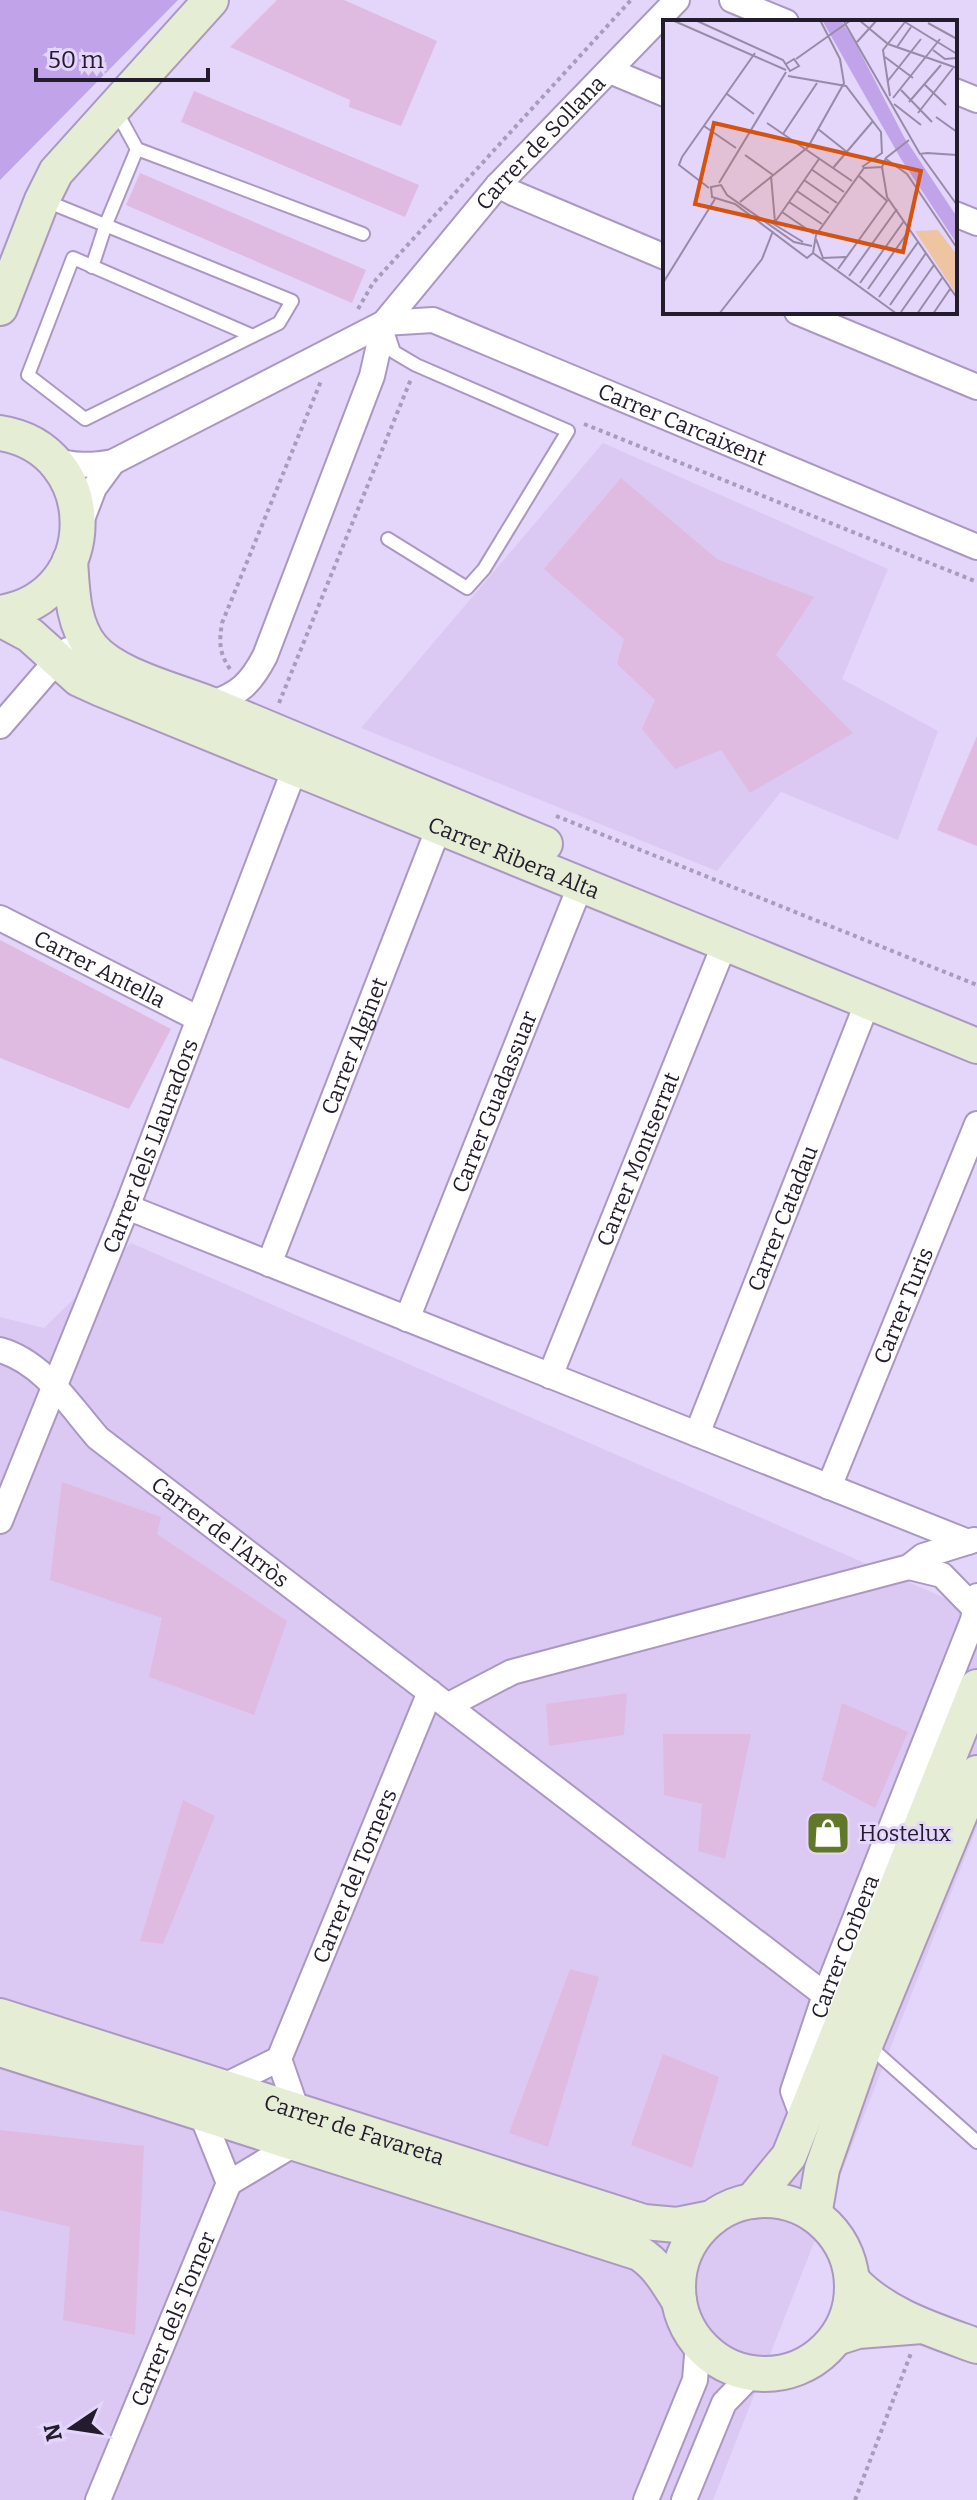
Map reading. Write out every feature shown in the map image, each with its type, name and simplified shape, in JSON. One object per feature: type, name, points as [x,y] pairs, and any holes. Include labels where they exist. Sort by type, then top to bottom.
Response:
[{"type":"street","points":[[0,308],[56,172],[211,0]]},
{"type":"street","name":"Carrer de Sollana","points":[[384,323],[498,185],[677,0]]},
{"type":"street","points":[[732,0],[781,20]]},
{"type":"street","points":[[610,71],[663,93]]},
{"type":"street","points":[[957,92],[977,100]]},
{"type":"street","points":[[498,185],[663,256]]},
{"type":"street","points":[[957,215],[977,223]]},
{"type":"street","points":[[802,314],[977,387]]},
{"type":"street","name":"Carrer Carcaixent","points":[[384,323],[433,320],[977,547]]},
{"type":"street","points":[[53,460],[92,466],[113,462],[384,323]]},
{"type":"street","points":[[209,704],[230,697],[243,687],[256,674],[265,656],[372,376],[384,323]]},
{"type":"street","points":[[4,432],[34,444],[53,460],[67,479],[76,502],[79,527]]},
{"type":"street","points":[[0,613],[29,604],[46,593],[60,578],[70,560],[94,488],[113,462]]},
{"type":"street","points":[[70,560],[72,596],[80,627],[91,648]]},
{"type":"street","name":"Carrer Ribera Alta","points":[[0,619],[30,635],[79,679],[101,689],[977,1046]]},
{"type":"street","points":[[0,726],[57,660],[75,647],[91,648]]},
{"type":"street","name":"Carrer Ribera Alta","points":[[91,648],[117,669],[209,704],[977,1025]]},
{"type":"street","name":"Carrer dels Llauradors","points":[[0,1521],[127,1207],[295,768]]},
{"type":"street","name":"Carrer Alginet","points":[[269,1264],[439,827]]},
{"type":"street","name":"Carrer Guadassuar","points":[[407,1319],[581,884]]},
{"type":"street","name":"Carrer Antella","points":[[0,918],[199,1019]]},
{"type":"street","name":"Carrer Montserrat","points":[[550,1376],[725,943]]},
{"type":"street","name":"Carrer Catadau","points":[[697,1434],[868,1001]]},
{"type":"street","name":"Carrer Turis","points":[[829,1487],[977,1124]]},
{"type":"street","points":[[127,1207],[972,1541]]},
{"type":"street","name":"Carrer de l'Arròs","points":[[0,1350],[25,1360],[39,1370],[98,1438],[825,1995]]},
{"type":"street","points":[[439,1699],[512,1672],[909,1567],[923,1556],[972,1541]]},
{"type":"street","points":[[909,1567],[942,1575],[976,1602]]},
{"type":"street","name":"Carrer Corbera","points":[[803,2118],[793,2091],[825,1995],[973,1620],[976,1602]]},
{"type":"street","points":[[752,2201],[789,2156],[977,1687]]},
{"type":"street","name":"Carrer del Torners","points":[[279,2059],[439,1699]]},
{"type":"street","points":[[814,2215],[822,2169],[866,2043],[977,1773]]},
{"type":"street","name":"Carrer de Favareta","points":[[0,2016],[212,2100],[297,2127],[644,2222],[677,2225],[712,2218]]},
{"type":"street","name":"Carrer de Favareta","points":[[0,2049],[212,2100]]},
{"type":"street","points":[[279,2059],[297,2127],[229,2183],[212,2100],[279,2059]]},
{"type":"street","name":"Carrer de Favareta","points":[[297,2127],[639,2253],[651,2260],[679,2301]]},
{"type":"street","name":"Carrer dels Torner","points":[[98,2500],[229,2183]]},
{"type":"street","points":[[773,2200],[794,2205],[814,2215],[833,2232],[846,2255],[852,2280],[852,2300],[836,2338],[820,2356],[799,2368],[776,2374],[752,2374],[723,2363],[698,2343],[686,2324],[679,2301],[679,2277],[685,2254],[696,2234],[712,2218],[731,2207],[752,2201],[773,2200]]},
{"type":"street","points":[[852,2280],[867,2296],[922,2326],[977,2346]]},
{"type":"street","points":[[836,2338],[858,2331],[922,2326]]},
{"type":"street","points":[[646,2500],[695,2380],[698,2343]]},
{"type":"street","points":[[684,2500],[724,2403],[752,2374]]},
{"type":"lane","points":[[111,109],[120,118],[137,149],[363,234]]},
{"type":"lane","points":[[92,267],[137,149]]},
{"type":"lane","points":[[42,200],[292,301],[279,323],[253,336],[85,419],[28,375],[73,258],[253,336]]},
{"type":"lane","points":[[384,323],[394,352],[416,365],[568,431],[484,569],[467,588],[388,539]]},
{"type":"lane","points":[[866,2043],[977,2142]]},
{"type":"path","points":[[279,703],[416,365]]},
{"type":"path","points":[[581,423],[977,582]]},
{"type":"path","points":[[545,811],[977,985]]},
{"type":"path","points":[[855,2500],[922,2326]]},
{"type":"shaded area","points":[[0,0],[178,0],[0,180]]},
{"type":"shaded area","points":[[603,443],[888,569],[842,679],[938,731],[898,840],[781,792],[717,871],[361,728]]},
{"type":"shaded area","points":[[131,1243],[977,1612],[977,1827],[713,2500],[0,2500],[0,1317],[44,1328]]},
{"type":"building","points":[[277,0],[344,0],[437,41],[401,126],[349,107],[350,100],[230,47]]},
{"type":"building","points":[[194,91],[419,185],[405,217],[181,122]]},
{"type":"building","points":[[140,173],[366,270],[352,303],[126,205]]},
{"type":"building","points":[[621,478],[717,559],[814,597],[776,655],[853,733],[750,793],[721,750],[675,769],[642,729],[655,700],[617,664],[624,639],[544,569]]},
{"type":"building","points":[[977,736],[977,846],[937,830]]},
{"type":"building","points":[[0,940],[171,1029],[129,1109],[0,1058]]},
{"type":"building","points":[[62,1482],[161,1517],[157,1534],[287,1621],[254,1715],[149,1677],[162,1618],[50,1580]]},
{"type":"building","points":[[627,1693],[624,1735],[549,1746],[546,1704]]},
{"type":"building","points":[[842,1703],[908,1732],[875,1808],[822,1780]]},
{"type":"building","points":[[663,1734],[751,1734],[725,1859],[698,1851],[702,1804],[664,1795]]},
{"type":"building","points":[[183,1800],[215,1816],[163,1944],[140,1941]]},
{"type":"building","points":[[570,1969],[599,1977],[548,2147],[509,2133]]},
{"type":"building","points":[[663,2054],[719,2077],[692,2168],[631,2145]]},
{"type":"building","points":[[0,2130],[144,2146],[135,2335],[63,2320],[70,2227],[0,2210]]},
{"type":"place","name":"Hostelux","points":[[828,1833]]}]
